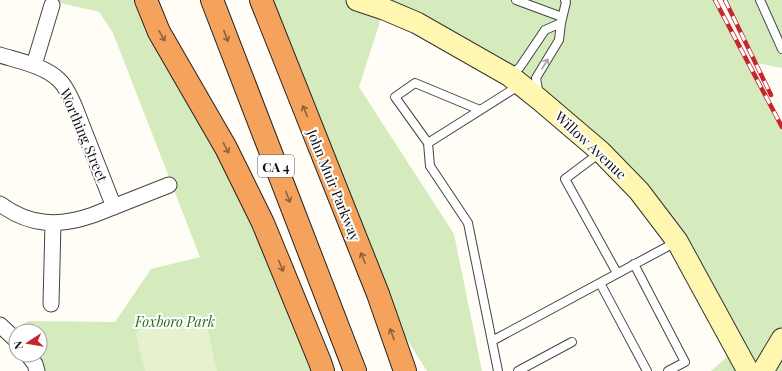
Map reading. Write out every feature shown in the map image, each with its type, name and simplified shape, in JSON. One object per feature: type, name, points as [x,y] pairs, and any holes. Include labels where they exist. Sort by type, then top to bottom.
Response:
[{"type":"highway","points":[[146,0],[159,32],[226,148],[259,216],[323,371]]},
{"type":"highway","name":"CA 4","points":[[212,0],[355,371]]},
{"type":"highway","name":"John Muir Parkway","points":[[261,0],[378,294],[405,371]]},
{"type":"highway","points":[[340,333],[350,371]]},
{"type":"street","name":"Willow Avenue","points":[[358,0],[417,23],[515,80],[601,152],[639,191],[677,241],[748,371]]},
{"type":"street","points":[[34,65],[52,5]]},
{"type":"street","name":"Worthing Street","points":[[0,55],[41,68],[60,81],[68,92],[74,105],[114,207]]},
{"type":"street","points":[[1,205],[8,210],[30,219],[53,223],[64,222],[84,218],[169,185]]},
{"type":"street","points":[[51,304],[53,223]]},
{"type":"street","points":[[0,325],[8,332]]},
{"type":"street","points":[[764,371],[782,339]]},
{"type":"lane","points":[[516,0],[561,20]]},
{"type":"lane","points":[[540,100],[536,78],[559,40],[561,20],[566,0]]},
{"type":"lane","points":[[760,0],[782,49]]},
{"type":"lane","points":[[428,143],[480,110],[515,80],[520,67],[545,30],[561,20]]},
{"type":"lane","points":[[480,110],[415,83],[395,97],[428,143],[430,166],[468,223],[498,371]]},
{"type":"lane","points":[[601,152],[564,179],[617,273]]},
{"type":"lane","points":[[492,341],[677,241]]},
{"type":"lane","points":[[634,264],[685,362],[668,371]]},
{"type":"lane","points":[[600,283],[647,371]]},
{"type":"lane","points":[[518,371],[572,342]]},
{"type":"green space","name":"Foxboro Park","points":[[48,0],[146,0],[323,371],[37,371],[32,363],[48,363],[48,323],[25,323],[28,321],[115,322],[151,269],[200,257],[113,33],[99,12]]},
{"type":"green space","points":[[261,0],[715,0],[782,127],[782,371],[711,371],[736,349],[677,241],[540,100],[384,9],[359,87],[454,234],[482,371],[427,371],[378,294]]},
{"type":"green space","points":[[725,0],[782,0],[782,68],[757,63]]},
{"type":"green space","name":"Foxboro Park","points":[[198,314],[205,319],[217,371],[145,371],[136,334],[141,327]]},
{"type":"railway","points":[[715,0],[782,127]]},
{"type":"railway","points":[[725,0],[771,95]]}]
